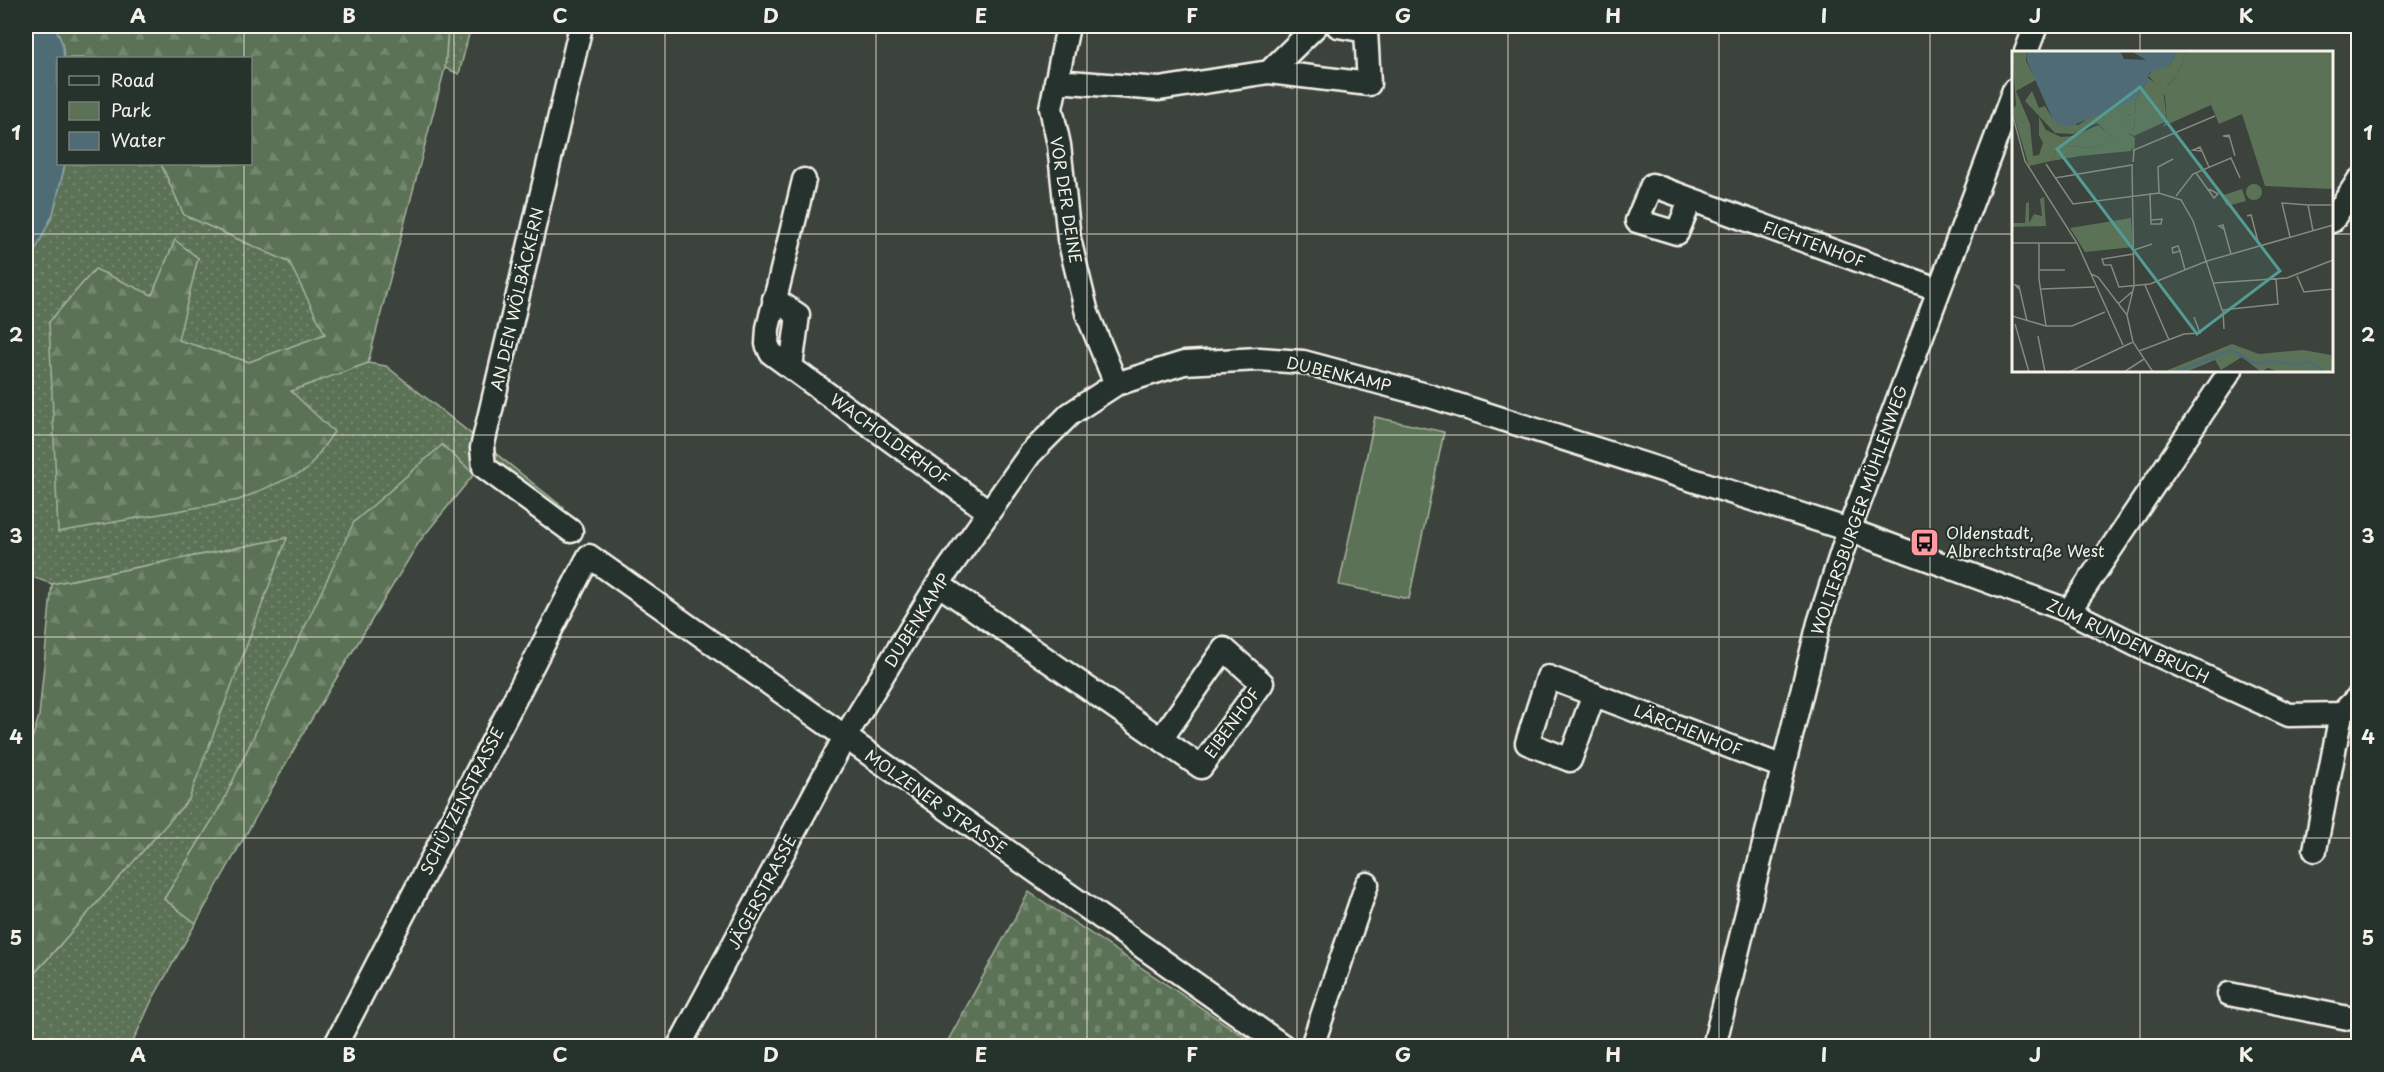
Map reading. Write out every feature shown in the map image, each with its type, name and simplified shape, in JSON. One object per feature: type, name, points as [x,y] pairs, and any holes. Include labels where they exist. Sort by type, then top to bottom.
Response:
[{"type":"street","name":"AN DEN WÖLBÄCKERN","points":[[571,531],[484,467],[482,448],[581,26]]},
{"type":"street","name":"VOR DER DEINE","points":[[1068,26],[1051,108],[1059,145],[1069,239],[1087,313],[1116,384]]},
{"type":"street","points":[[1269,72],[1316,26]]},
{"type":"street","points":[[1056,81],[1159,89],[1269,72],[1369,84],[1366,31],[1338,26]]},
{"type":"street","points":[[2026,51],[2036,26]]},
{"type":"street","name":"WOLTERSBURGER MÜHLENWEG","points":[[1714,1047],[1819,622],[1849,530],[2012,93]]},
{"type":"street","name":"WACHOLDERHOF","points":[[804,180],[774,299],[798,315],[791,367],[988,512]]},
{"type":"street","points":[[2333,218],[2358,180]]},
{"type":"street","name":"FICHTENHOF","points":[[1691,199],[1937,289]]},
{"type":"street","name":"DUBENKAMP","points":[[845,737],[938,584],[1030,454],[1070,414],[1116,384],[1184,363],[1259,359],[1303,362],[1430,396],[1849,530]]},
{"type":"street","points":[[2069,611],[2230,372]]},
{"type":"street","name":"ZUM RUNDEN BRUCH","points":[[1849,530],[2069,611],[2140,647],[2289,715],[2352,707],[2315,850]]},
{"type":"street","name":"MOLZENER STRASSE","points":[[589,555],[1284,1047]]},
{"type":"street","name":"SCHÜTZENSTRASSE","points":[[336,1047],[589,555]]},
{"type":"street","name":"EIBENHOF","points":[[938,584],[1201,767],[1262,683],[1224,649],[1161,739]]},
{"type":"street","name":"LÄRCHENHOF","points":[[1594,694],[1783,767]]},
{"type":"street","name":"JÄGERSTRASSE","points":[[679,1047],[845,737]]},
{"type":"street","points":[[1312,1047],[1367,884]]},
{"type":"street","points":[[2229,994],[2358,1020]]},
{"type":"green space","points":[[55,26],[448,26],[445,68],[368,363],[291,391],[334,432],[307,470],[239,500],[58,532],[49,322],[95,269],[152,295],[175,240],[198,258],[178,340],[249,362],[325,334],[289,262],[184,215],[161,165],[252,165],[252,57],[64,57],[62,43]]},
{"type":"green space","points":[[448,26],[471,26],[459,74],[445,68]]},
{"type":"green space","points":[[65,165],[161,165],[184,215],[289,262],[326,335],[249,362],[177,340],[198,258],[175,241],[152,296],[49,323],[291,390],[368,363],[386,366],[564,508],[557,535],[474,474],[442,445],[164,899],[196,923],[152,1000],[131,1046],[26,1046],[26,983],[61,944],[286,538],[52,584],[30,576],[26,643],[26,278],[32,257],[53,214]]},
{"type":"green space","points":[[1375,417],[1444,432],[1409,599],[1339,585]]},
{"type":"green space","points":[[442,445],[474,474],[419,542],[305,730],[196,923],[164,899],[222,804],[354,522]]},
{"type":"green space","points":[[287,538],[189,799],[26,983],[26,759],[39,716],[52,584]]},
{"type":"green space","points":[[1029,892],[1258,1046],[945,1046]]},
{"type":"water","points":[[26,26],[55,26],[62,43],[64,57],[57,57],[57,165],[65,165],[53,214],[32,257],[26,278]]},
{"type":"place","name":"Oldenstadt, Albrechtstraße West","points":[[1925,542]]}]
